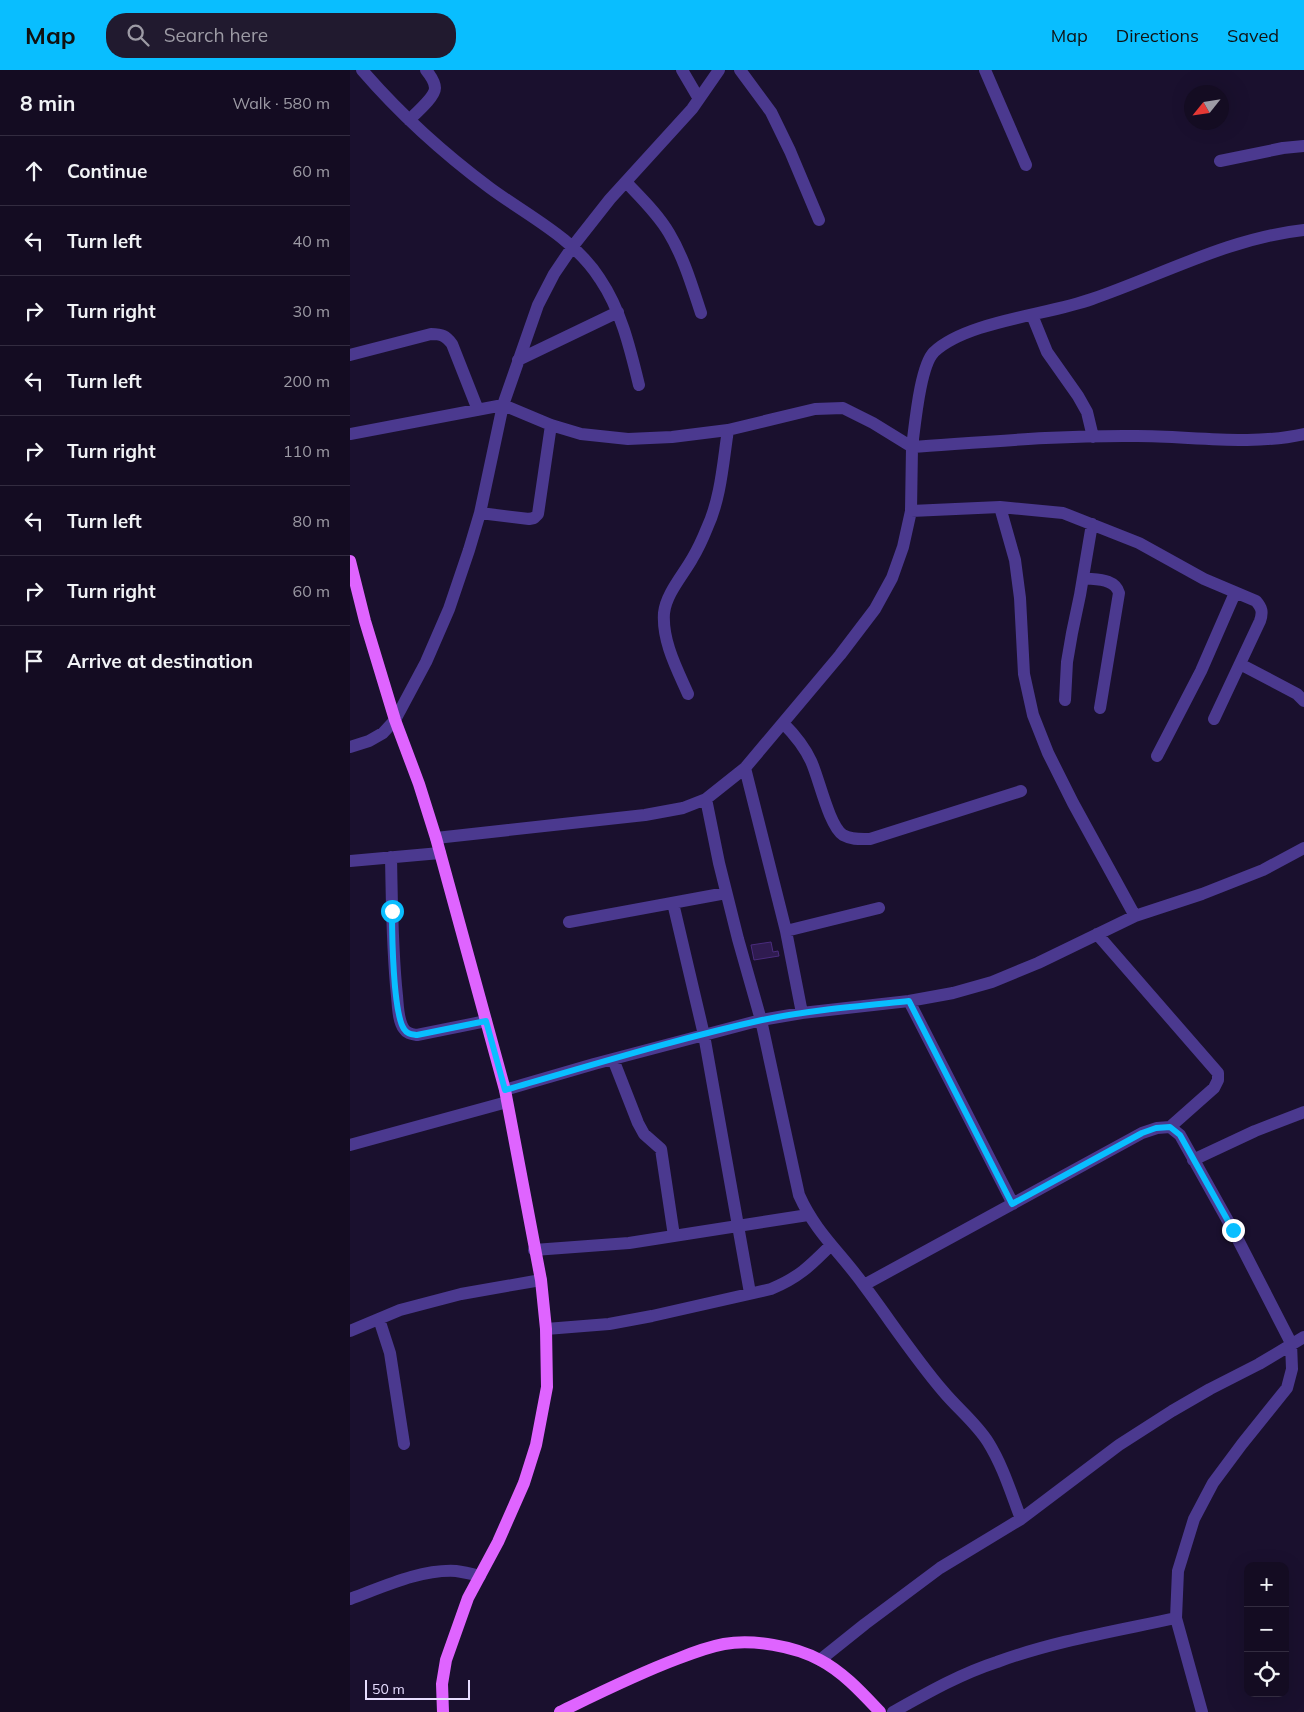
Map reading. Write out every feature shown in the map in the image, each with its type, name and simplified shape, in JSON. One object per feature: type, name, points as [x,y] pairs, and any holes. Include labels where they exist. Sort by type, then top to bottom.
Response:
[{"type":"main road","points":[[350,561],[365,621],[436,838],[506,1096],[540,1280],[546,1329],[547,1388],[536,1445],[524,1483],[498,1542],[468,1598],[446,1660],[442,1684],[443,1712]]},
{"type":"main road","points":[[560,1712],[641,1672],[724,1644],[749,1642],[782,1646],[820,1660],[851,1682],[880,1712]]},
{"type":"street","points":[[362,70],[409,120],[448,156],[572,246],[600,278],[618,312],[631,351],[639,385]]},
{"type":"street","points":[[409,120],[434,95],[436,87],[426,70]]},
{"type":"street","points":[[682,70],[699,99]]},
{"type":"street","points":[[350,747],[369,741],[383,733],[396,720],[426,662],[449,609],[480,513],[502,405],[538,305],[554,274],[572,246],[610,199],[655,151],[699,99],[719,70]]},
{"type":"street","points":[[740,70],[771,112],[790,151],[819,220]]},
{"type":"street","points":[[985,70],[1026,165]]},
{"type":"street","points":[[1220,161],[1283,148],[1304,146]]},
{"type":"street","points":[[626,182],[650,207],[669,232],[682,259],[701,313]]},
{"type":"street","points":[[436,838],[645,815],[683,808],[706,799],[744,768],[783,723],[840,655],[875,609],[892,578],[903,547],[912,511],[912,447],[924,372],[933,353],[956,337],[987,326],[1090,300],[1246,241],[1304,230]]},
{"type":"street","points":[[518,360],[618,312]]},
{"type":"street","points":[[1032,315],[1047,352],[1082,404],[1094,437]]},
{"type":"street","points":[[350,355],[432,334],[440,334],[446,337],[452,344],[478,410]]},
{"type":"street","points":[[350,434],[502,405],[551,425],[581,434],[628,439],[672,438],[728,430],[815,409],[843,408],[873,422],[912,447],[1056,437],[1136,436],[1227,439],[1281,438],[1304,434]]},
{"type":"street","points":[[480,513],[529,520],[538,514],[551,425]]},
{"type":"street","points":[[688,694],[670,651],[664,627],[664,611],[671,594],[693,558],[708,525],[718,495],[728,430]]},
{"type":"street","points":[[912,511],[1000,507],[1063,513],[1139,543],[1204,579],[1256,601],[1263,613],[1214,719]]},
{"type":"street","points":[[1000,507],[1015,560],[1020,598],[1024,674],[1033,715],[1048,753],[1073,803],[1135,916]]},
{"type":"street","points":[[1065,700],[1067,662],[1092,524]]},
{"type":"street","points":[[1083,578],[1114,583],[1119,593],[1100,708]]},
{"type":"street","points":[[1157,756],[1204,664],[1235,593]]},
{"type":"street","points":[[1240,664],[1297,694],[1304,701]]},
{"type":"street","points":[[783,723],[798,739],[811,760],[831,819],[842,835],[854,840],[870,839],[1021,791]]},
{"type":"street","points":[[744,768],[786,931],[802,1013]]},
{"type":"street","points":[[706,799],[726,893],[761,1020],[799,1195],[808,1215],[830,1246],[864,1285],[912,1354],[987,1441],[1000,1464],[1021,1519]]},
{"type":"street","points":[[350,1145],[506,1096],[613,1059],[761,1020],[802,1013],[909,1001],[953,993],[992,982],[1038,963],[1135,916],[1202,894],[1262,870],[1304,848]]},
{"type":"street","points":[[350,861],[440,853]]},
{"type":"street","points":[[391,857],[393,955],[398,1009],[404,1031],[417,1035],[486,1021]]},
{"type":"street","points":[[569,922],[726,893]]},
{"type":"street","points":[[673,903],[704,1035],[740,1226],[750,1293]]},
{"type":"street","points":[[786,931],[879,908]]},
{"type":"street","points":[[864,1285],[1142,1133],[1156,1128],[1170,1127],[1214,1088],[1218,1080],[1218,1073],[1096,934]]},
{"type":"street","points":[[909,1001],[1012,1204]]},
{"type":"street","points":[[613,1059],[638,1123],[644,1134],[661,1149],[674,1236]]},
{"type":"street","points":[[1194,1160],[1255,1131],[1304,1112]]},
{"type":"street","points":[[1170,1127],[1180,1135],[1194,1160],[1233,1230],[1291,1344],[1292,1368],[1287,1388],[1213,1483],[1194,1519],[1178,1571],[1176,1618],[1202,1712]]},
{"type":"street","points":[[534,1250],[619,1244],[808,1215]]},
{"type":"street","points":[[546,1329],[609,1324],[770,1289],[788,1282],[802,1273],[830,1246]]},
{"type":"street","points":[[350,1331],[400,1310],[461,1294],[540,1280]]},
{"type":"street","points":[[379,1319],[391,1362],[404,1444]]},
{"type":"street","points":[[820,1660],[864,1624],[940,1568],[1021,1519],[1119,1445],[1210,1389],[1304,1338]]},
{"type":"street","points":[[350,1599],[398,1581],[430,1573],[457,1571],[480,1576]]},
{"type":"street","points":[[893,1712],[945,1682],[997,1662],[1049,1646],[1176,1618]]},
{"type":"building","points":[[771,942],[773,952],[778,951],[779,956],[754,960],[751,945]]},
{"type":"route","points":[[392,911],[393,955],[398,1009],[404,1031],[417,1035],[486,1021],[505,1090],[594,1064],[761,1020],[845,1007],[909,1001],[1012,1204],[1142,1133],[1156,1128],[1170,1127],[1180,1135],[1233,1230]]}]
